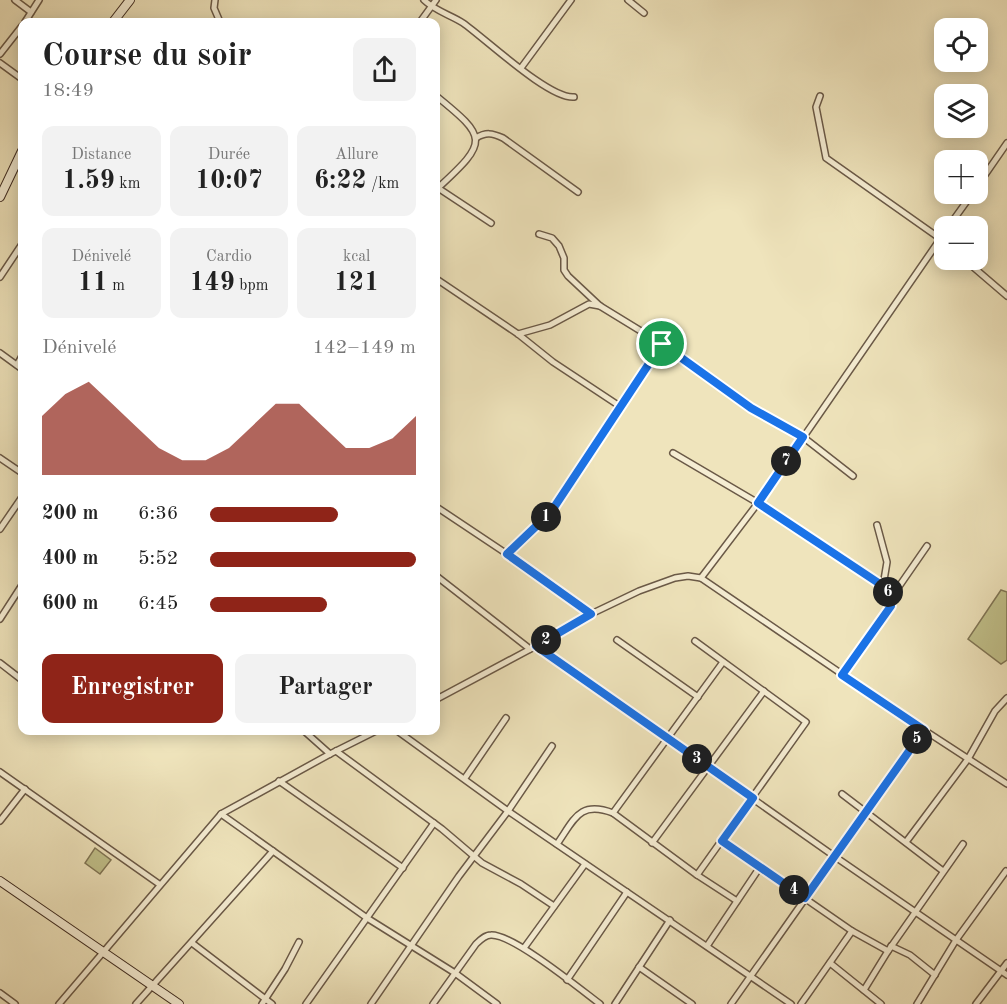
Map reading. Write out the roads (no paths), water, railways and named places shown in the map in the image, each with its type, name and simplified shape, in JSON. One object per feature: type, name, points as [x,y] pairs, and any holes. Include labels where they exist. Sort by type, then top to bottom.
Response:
[{"type":"street","points":[[15,0],[31,12]]},
{"type":"street","points":[[28,18],[39,0]]},
{"type":"street","points":[[116,18],[129,0]]},
{"type":"street","points":[[215,0],[214,8],[218,18]]},
{"type":"street","points":[[424,0],[466,25],[549,88],[567,97],[574,97]]},
{"type":"street","points":[[423,18],[436,0]]},
{"type":"street","points":[[521,68],[571,0]]},
{"type":"street","points":[[628,0],[644,13]]},
{"type":"street","points":[[0,54],[18,32]]},
{"type":"street","points":[[0,63],[18,76]]},
{"type":"street","points":[[820,96],[816,107],[826,158],[934,234]]},
{"type":"street","points":[[440,99],[472,127],[476,138],[474,152],[440,183]]},
{"type":"street","points":[[476,138],[485,133],[503,138],[578,192]]},
{"type":"street","points":[[988,171],[1007,143]]},
{"type":"street","points":[[0,197],[18,159]]},
{"type":"street","points":[[440,190],[491,224]]},
{"type":"street","points":[[539,234],[552,238],[560,246],[564,258],[564,270],[600,306],[662,344],[751,408],[803,437],[853,476]]},
{"type":"street","points":[[0,277],[18,250]]},
{"type":"street","points":[[701,578],[758,503],[934,253]]},
{"type":"street","points":[[977,270],[1007,296]]},
{"type":"street","points":[[440,281],[518,334],[553,362],[621,407]]},
{"type":"street","points":[[518,334],[550,325],[589,304],[600,306]]},
{"type":"street","points":[[507,554],[551,512],[662,344]]},
{"type":"street","points":[[0,353],[17,365]]},
{"type":"street","points":[[673,453],[758,503],[883,586],[891,598],[891,606],[842,675]]},
{"type":"street","points":[[0,458],[18,470]]},
{"type":"street","points":[[0,528],[18,503]]},
{"type":"street","points":[[440,509],[591,614]]},
{"type":"street","points":[[877,525],[886,562],[883,586]]},
{"type":"street","points":[[891,598],[927,546]]},
{"type":"street","points":[[440,697],[591,614],[639,591],[675,578],[688,576],[701,578],[1007,784]]},
{"type":"street","points":[[440,579],[533,648],[667,738],[1004,973]]},
{"type":"street","points":[[0,619],[18,591]]},
{"type":"street","points":[[617,640],[698,697]]},
{"type":"street","points":[[694,641],[806,722],[697,875]]},
{"type":"street","points":[[613,813],[723,662]]},
{"type":"street","points":[[0,663],[18,677]]},
{"type":"street","points":[[652,843],[764,691]]},
{"type":"street","points":[[906,842],[968,759],[995,711],[1007,698]]},
{"type":"street","points":[[465,778],[506,718]]},
{"type":"street","points":[[731,1004],[924,730]]},
{"type":"street","points":[[310,735],[434,823],[493,870],[521,884],[554,906]]},
{"type":"street","points":[[59,1004],[221,814],[368,735]]},
{"type":"street","points":[[403,735],[508,811],[791,1004]]},
{"type":"street","points":[[370,1004],[552,746]]},
{"type":"street","points":[[0,772],[159,884]]},
{"type":"street","points":[[279,781],[403,868]]},
{"type":"street","points":[[0,821],[25,789]]},
{"type":"street","points":[[842,794],[943,871]]},
{"type":"street","points":[[557,844],[576,817],[584,810],[592,807],[613,813],[697,875],[737,901]]},
{"type":"street","points":[[221,814],[367,918],[455,973],[497,1004]]},
{"type":"street","points":[[306,1004],[434,823]]},
{"type":"street","points":[[722,841],[852,931],[910,955],[935,975]]},
{"type":"street","points":[[864,990],[890,948],[963,844]]},
{"type":"street","points":[[136,1004],[273,850]]},
{"type":"street","points":[[524,948],[585,864]]},
{"type":"street","points":[[707,946],[760,867]]},
{"type":"street","points":[[917,1004],[956,940],[1006,871]]},
{"type":"street","points":[[0,881],[179,1004]]},
{"type":"street","points":[[567,980],[627,892]]},
{"type":"street","points":[[615,1004],[670,920]]},
{"type":"street","points":[[801,1004],[852,931]]},
{"type":"street","points":[[433,1004],[476,944],[483,937],[492,934],[524,948],[600,1004]]},
{"type":"street","points":[[263,1002],[299,942]]},
{"type":"street","points":[[192,943],[263,1002],[272,1004]]},
{"type":"street","points":[[830,963],[881,1004]]},
{"type":"street","points":[[976,1004],[1004,973],[1007,963]]},
{"type":"street","points":[[639,967],[692,1004]]},
{"type":"street","points":[[0,993],[15,1004]]}]
